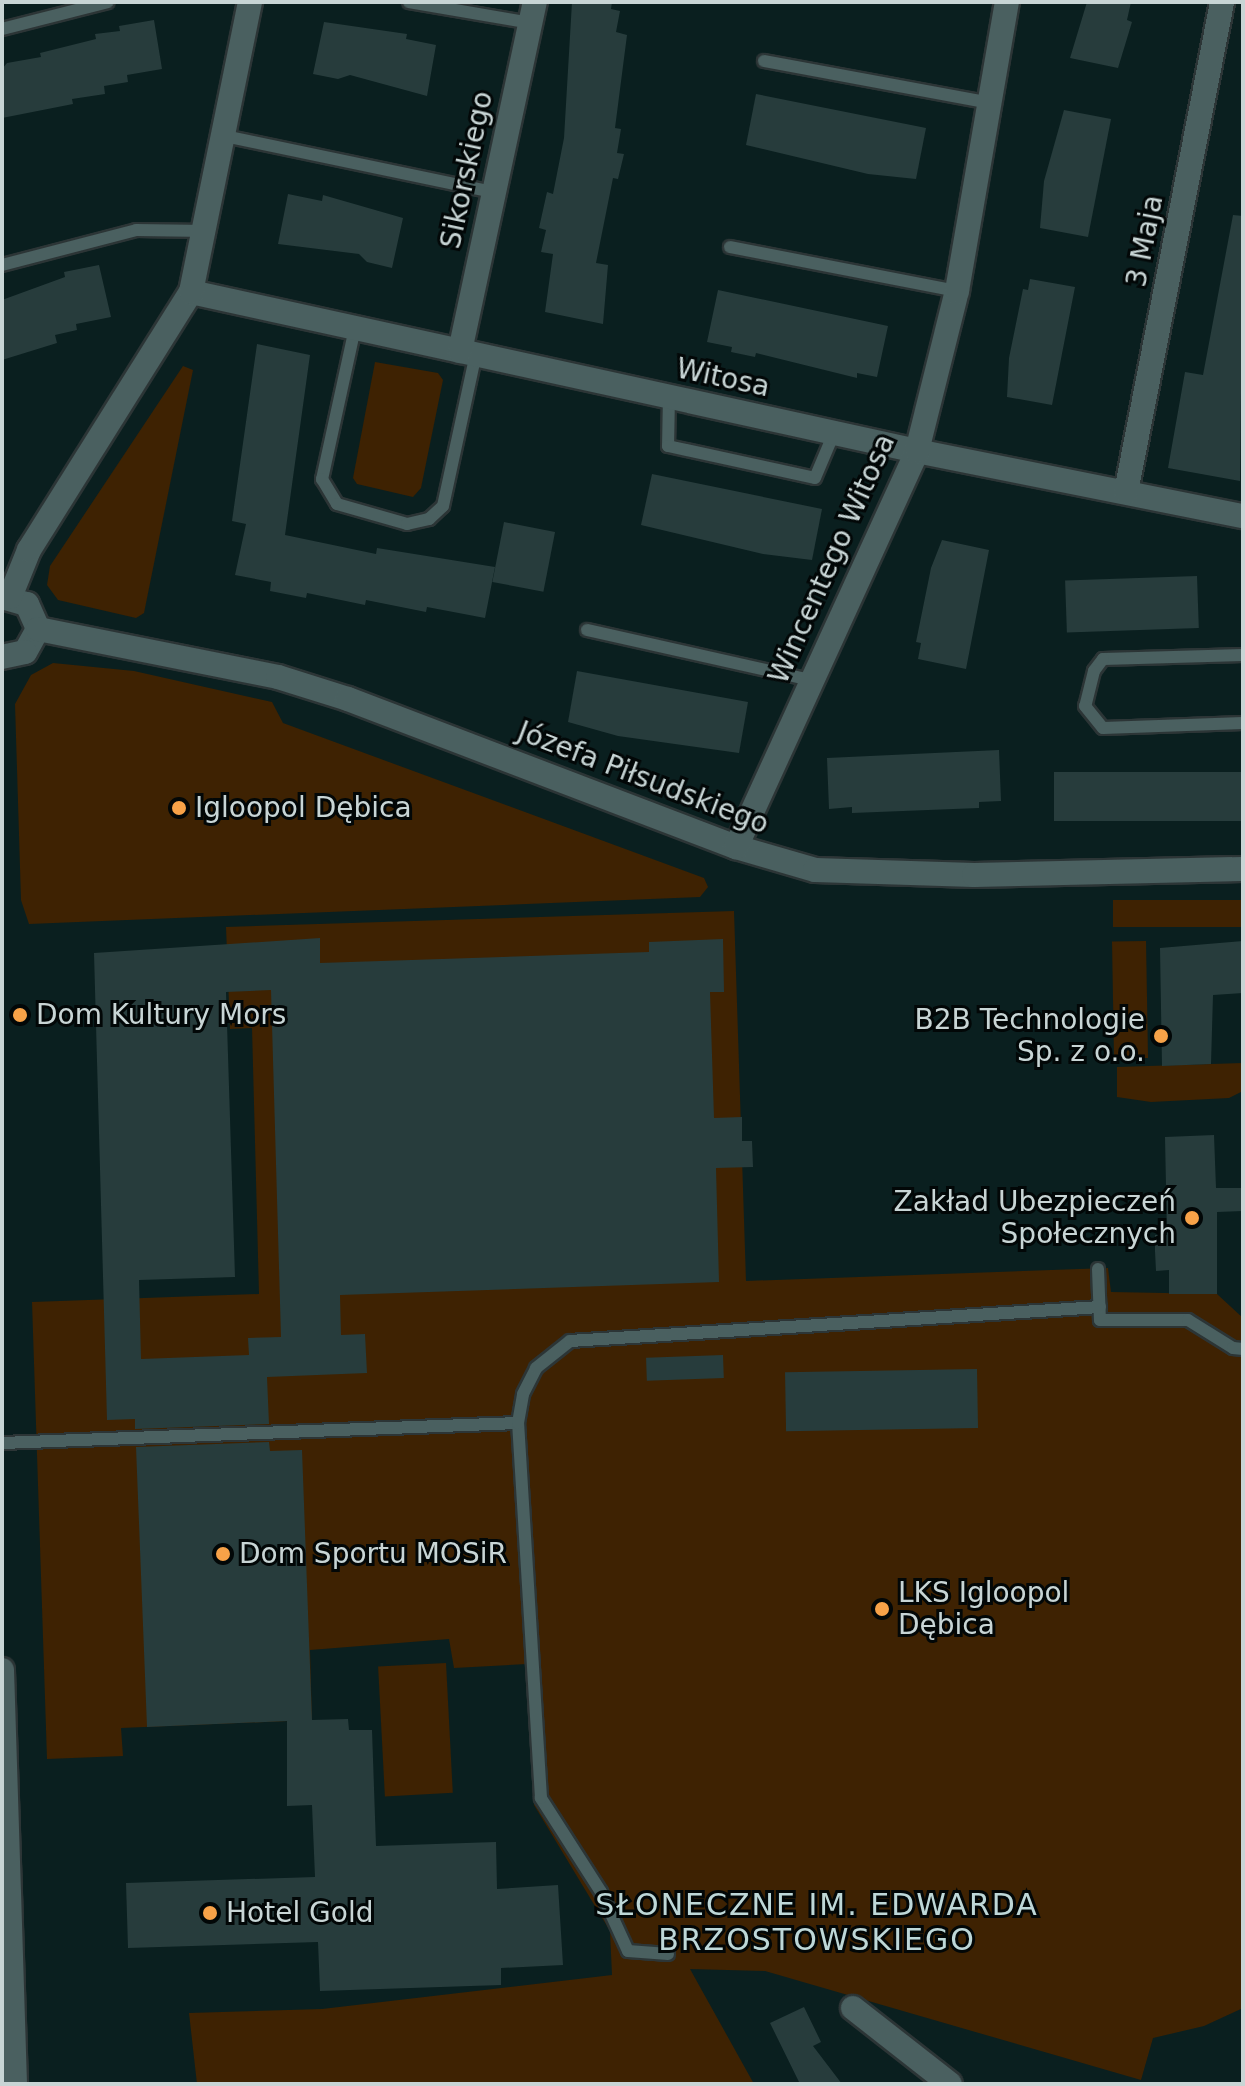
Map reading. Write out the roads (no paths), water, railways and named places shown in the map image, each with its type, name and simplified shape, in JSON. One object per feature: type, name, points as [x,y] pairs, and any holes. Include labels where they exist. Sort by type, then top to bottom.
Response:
[{"type":"street","points":[[2,657],[25,652],[38,629],[33,611],[6,597],[29,550],[191,292],[207,231],[250,2]]},
{"type":"street","name":"Wincentego Witosa","points":[[736,847],[917,451],[957,291],[1007,2]]},
{"type":"street","name":"3 Maja","points":[[1126,492],[1222,2]]},
{"type":"street","name":"Sikorskiego","points":[[468,352],[492,192],[532,12]]},
{"type":"street","name":"Witosa","points":[[191,292],[917,451],[1243,516]]},
{"type":"street","name":"Józefa Piłsudskiego","points":[[38,629],[278,677],[348,699],[736,847],[815,870],[974,875],[1243,869]]},
{"type":"street","points":[[2,1670],[6,1886],[15,2084]]},
{"type":"street","points":[[853,2008],[950,2084]]},
{"type":"lane","points":[[2,29],[108,2]]},
{"type":"lane","points":[[409,2],[532,12]]},
{"type":"lane","points":[[764,61],[990,103]]},
{"type":"lane","points":[[225,136],[492,192]]},
{"type":"lane","points":[[2,265],[136,230],[207,231]]},
{"type":"lane","points":[[730,247],[957,291]]},
{"type":"lane","points":[[355,328],[322,479],[337,504],[407,524],[429,519],[443,506],[468,352]]},
{"type":"lane","points":[[669,396],[668,446],[815,478],[834,433]]},
{"type":"lane","points":[[587,630],[811,680]]},
{"type":"lane","points":[[1243,655],[1103,659],[1094,671],[1085,706],[1103,728],[1243,723]]},
{"type":"lane","points":[[1098,1269],[1100,1320],[1188,1320],[1233,1348],[1243,1349]]},
{"type":"lane","points":[[668,1954],[628,1951],[601,1892],[541,1798],[518,1423],[528,1380],[547,1356],[570,1341],[1100,1307]]},
{"type":"lane","points":[[2,1443],[518,1423]]},
{"type":"place","name":"Igloopol Dębica","points":[[179,808]]},
{"type":"place","name":"Dom Kultury Mors","points":[[20,1015]]},
{"type":"place","name":"B2B Technologie Sp. z o.o.","points":[[1161,1036]]},
{"type":"place","name":"Zakład Ubezpieczeń Społecznych","points":[[1192,1218]]},
{"type":"place","name":"Dom Sportu MOSiR","points":[[223,1554]]},
{"type":"place","name":"LKS Igloopol Dębica","points":[[882,1609]]},
{"type":"place","name":"Hotel Gold","points":[[210,1913]]},
{"type":"district","name":"SŁONECZNE IM. EDWARDA BRZOSTOWSKIEGO","points":[[817,1922]]}]
